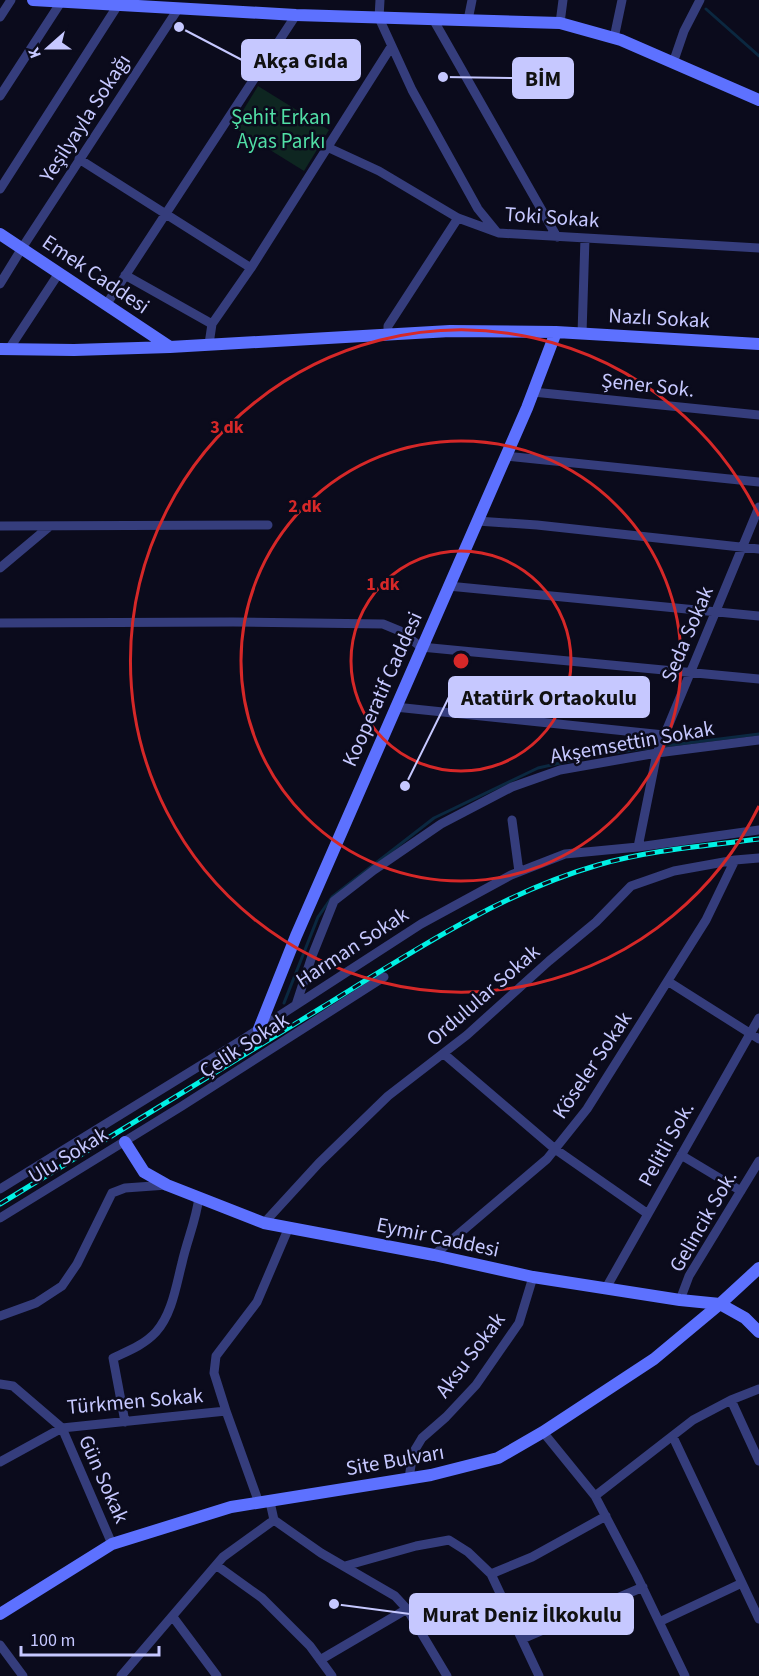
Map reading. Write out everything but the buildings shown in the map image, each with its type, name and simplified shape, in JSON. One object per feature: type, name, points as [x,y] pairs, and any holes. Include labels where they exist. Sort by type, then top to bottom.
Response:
[{"type":"street","points":[[0,17],[11,0]]},
{"type":"street","points":[[33,0],[296,15],[560,23],[614,38],[759,100]]},
{"type":"street","points":[[380,0],[379,18],[417,100],[478,209],[499,233]]},
{"type":"street","points":[[468,20],[472,0]]},
{"type":"street","points":[[560,23],[563,0]]},
{"type":"street","points":[[614,38],[622,0]]},
{"type":"street","points":[[673,63],[684,31],[700,0]]},
{"type":"street","points":[[0,96],[53,1]]},
{"type":"street","points":[[0,189],[127,4]]},
{"type":"street","name":"Yeşilyayla Sokağı","points":[[0,284],[178,9]]},
{"type":"street","points":[[106,305],[296,15]]},
{"type":"street","points":[[433,19],[557,237]]},
{"type":"street","points":[[209,344],[212,324],[251,268],[391,46]]},
{"type":"street","name":"Toki Sokak","points":[[327,147],[379,171],[458,218],[499,233],[759,248]]},
{"type":"street","points":[[79,159],[251,268]]},
{"type":"street","points":[[388,335],[387,326],[458,218]]},
{"type":"street","name":"Emek Caddesi","points":[[0,234],[170,347]]},
{"type":"street","points":[[582,333],[585,238]]},
{"type":"street","points":[[4,349],[59,273]]},
{"type":"street","points":[[125,275],[212,324]]},
{"type":"street","name":"Nazlı Sokak","points":[[4,349],[74,350],[170,347],[450,331],[582,333],[759,344]]},
{"type":"street","name":"Kooperatif Caddesi","points":[[259,1029],[296,936],[533,392],[556,332]]},
{"type":"street","name":"Şener Sok.","points":[[533,392],[759,415]]},
{"type":"street","points":[[505,456],[759,482]]},
{"type":"street","name":"Seda Sokak","points":[[638,847],[657,753],[759,507]]},
{"type":"street","points":[[477,521],[537,525],[759,549]]},
{"type":"street","points":[[0,526],[268,525]]},
{"type":"street","points":[[0,568],[50,526]]},
{"type":"street","points":[[448,586],[759,616]]},
{"type":"street","points":[[0,623],[383,624],[400,631],[421,647],[759,679]]},
{"type":"street","points":[[395,707],[664,735]]},
{"type":"street","name":"Akşemsettin Sokak","points":[[296,1005],[334,901],[441,824],[512,787],[560,770],[657,753],[759,740]]},
{"type":"street","points":[[512,820],[519,872]]},
{"type":"street","name":"Harman Sokak","points":[[0,1189],[259,1029],[421,924],[519,872],[565,854],[638,847],[759,830]]},
{"type":"street","name":"Ordulular Sokak","points":[[264,1223],[319,1162],[388,1096],[444,1054],[596,922],[632,886],[674,871],[759,858]]},
{"type":"street","name":"Köseler Sokak","points":[[434,1255],[547,1159],[587,1109],[706,920],[735,860]]},
{"type":"street","name":"Çelik Sokak","points":[[124,1142],[384,977]]},
{"type":"street","points":[[669,982],[759,1039]]},
{"type":"street","name":"Pelitli Sok.","points":[[606,1288],[759,1018]]},
{"type":"street","points":[[444,1054],[555,1149],[648,1214]]},
{"type":"street","name":"Eymir Caddesi","points":[[124,1142],[144,1172],[167,1185],[264,1223],[434,1255],[533,1277],[720,1304],[745,1318],[759,1332]]},
{"type":"street","name":"Ulu Sokak","points":[[0,1218],[124,1142]]},
{"type":"street","points":[[681,1155],[741,1191]]},
{"type":"street","name":"Gelincik Sok.","points":[[680,1300],[689,1276],[759,1161]]},
{"type":"street","points":[[0,1316],[36,1303],[62,1286],[77,1264],[112,1193],[125,1188],[167,1185]]},
{"type":"street","points":[[125,1422],[113,1358],[144,1343],[163,1320],[178,1282],[196,1219],[199,1197]]},
{"type":"street","points":[[226,1411],[214,1373],[216,1356],[257,1302],[289,1227]]},
{"type":"street","name":"Site Bulvarı","points":[[0,1614],[112,1544],[231,1507],[431,1475],[498,1458],[543,1432],[654,1359],[759,1268]]},
{"type":"street","name":"Aksu Sokak","points":[[409,1478],[413,1453],[422,1438],[446,1417],[476,1385],[519,1323],[533,1277]]},
{"type":"street","name":"Türkmen Sokak","points":[[0,1384],[13,1386],[62,1428],[226,1411],[264,1502],[274,1520]]},
{"type":"street","points":[[595,1496],[693,1420],[731,1400],[759,1389]]},
{"type":"street","points":[[731,1400],[759,1461]]},
{"type":"street","points":[[0,1462],[62,1428]]},
{"type":"street","name":"Gün Sokak","points":[[62,1428],[112,1544]]},
{"type":"street","points":[[543,1432],[595,1496],[643,1587],[685,1676]]},
{"type":"street","points":[[672,1437],[759,1619]]},
{"type":"street","points":[[491,1574],[531,1557],[606,1516]]},
{"type":"street","points":[[121,1676],[223,1557],[274,1520],[321,1553],[394,1596],[407,1609],[447,1676]]},
{"type":"street","points":[[345,1566],[416,1546],[449,1540],[468,1552],[491,1574],[538,1676]]},
{"type":"street","points":[[216,1565],[262,1598],[310,1646],[332,1676]]},
{"type":"street","points":[[659,1622],[742,1583]]},
{"type":"street","points":[[522,1639],[643,1587]]},
{"type":"street","points":[[320,1660],[407,1609]]},
{"type":"street","points":[[173,1617],[218,1676]]},
{"type":"street","points":[[0,1644],[23,1676]]},
{"type":"green space","name":"Şehit Erkan Ayas Parkı","points":[[258,86],[329,130],[304,171],[233,127]]},
{"type":"waterway","points":[[706,9],[759,56]]},
{"type":"waterway","points":[[664,746],[759,734]]},
{"type":"waterway","points":[[284,1003],[318,917],[332,897],[434,818],[538,768],[596,755],[648,748]]},
{"type":"railway","points":[[0,1204],[387,967],[455,927],[525,892],[561,877],[618,860],[678,849],[759,839]]},
{"type":"place","name":"Akça Gıda","points":[[179,27]]},
{"type":"place","name":"BİM","points":[[443,77]]},
{"type":"place","name":"Atatürk Ortaokulu","points":[[405,786]]},
{"type":"place","name":"Murat Deniz İlkokulu","points":[[334,1604]]}]
